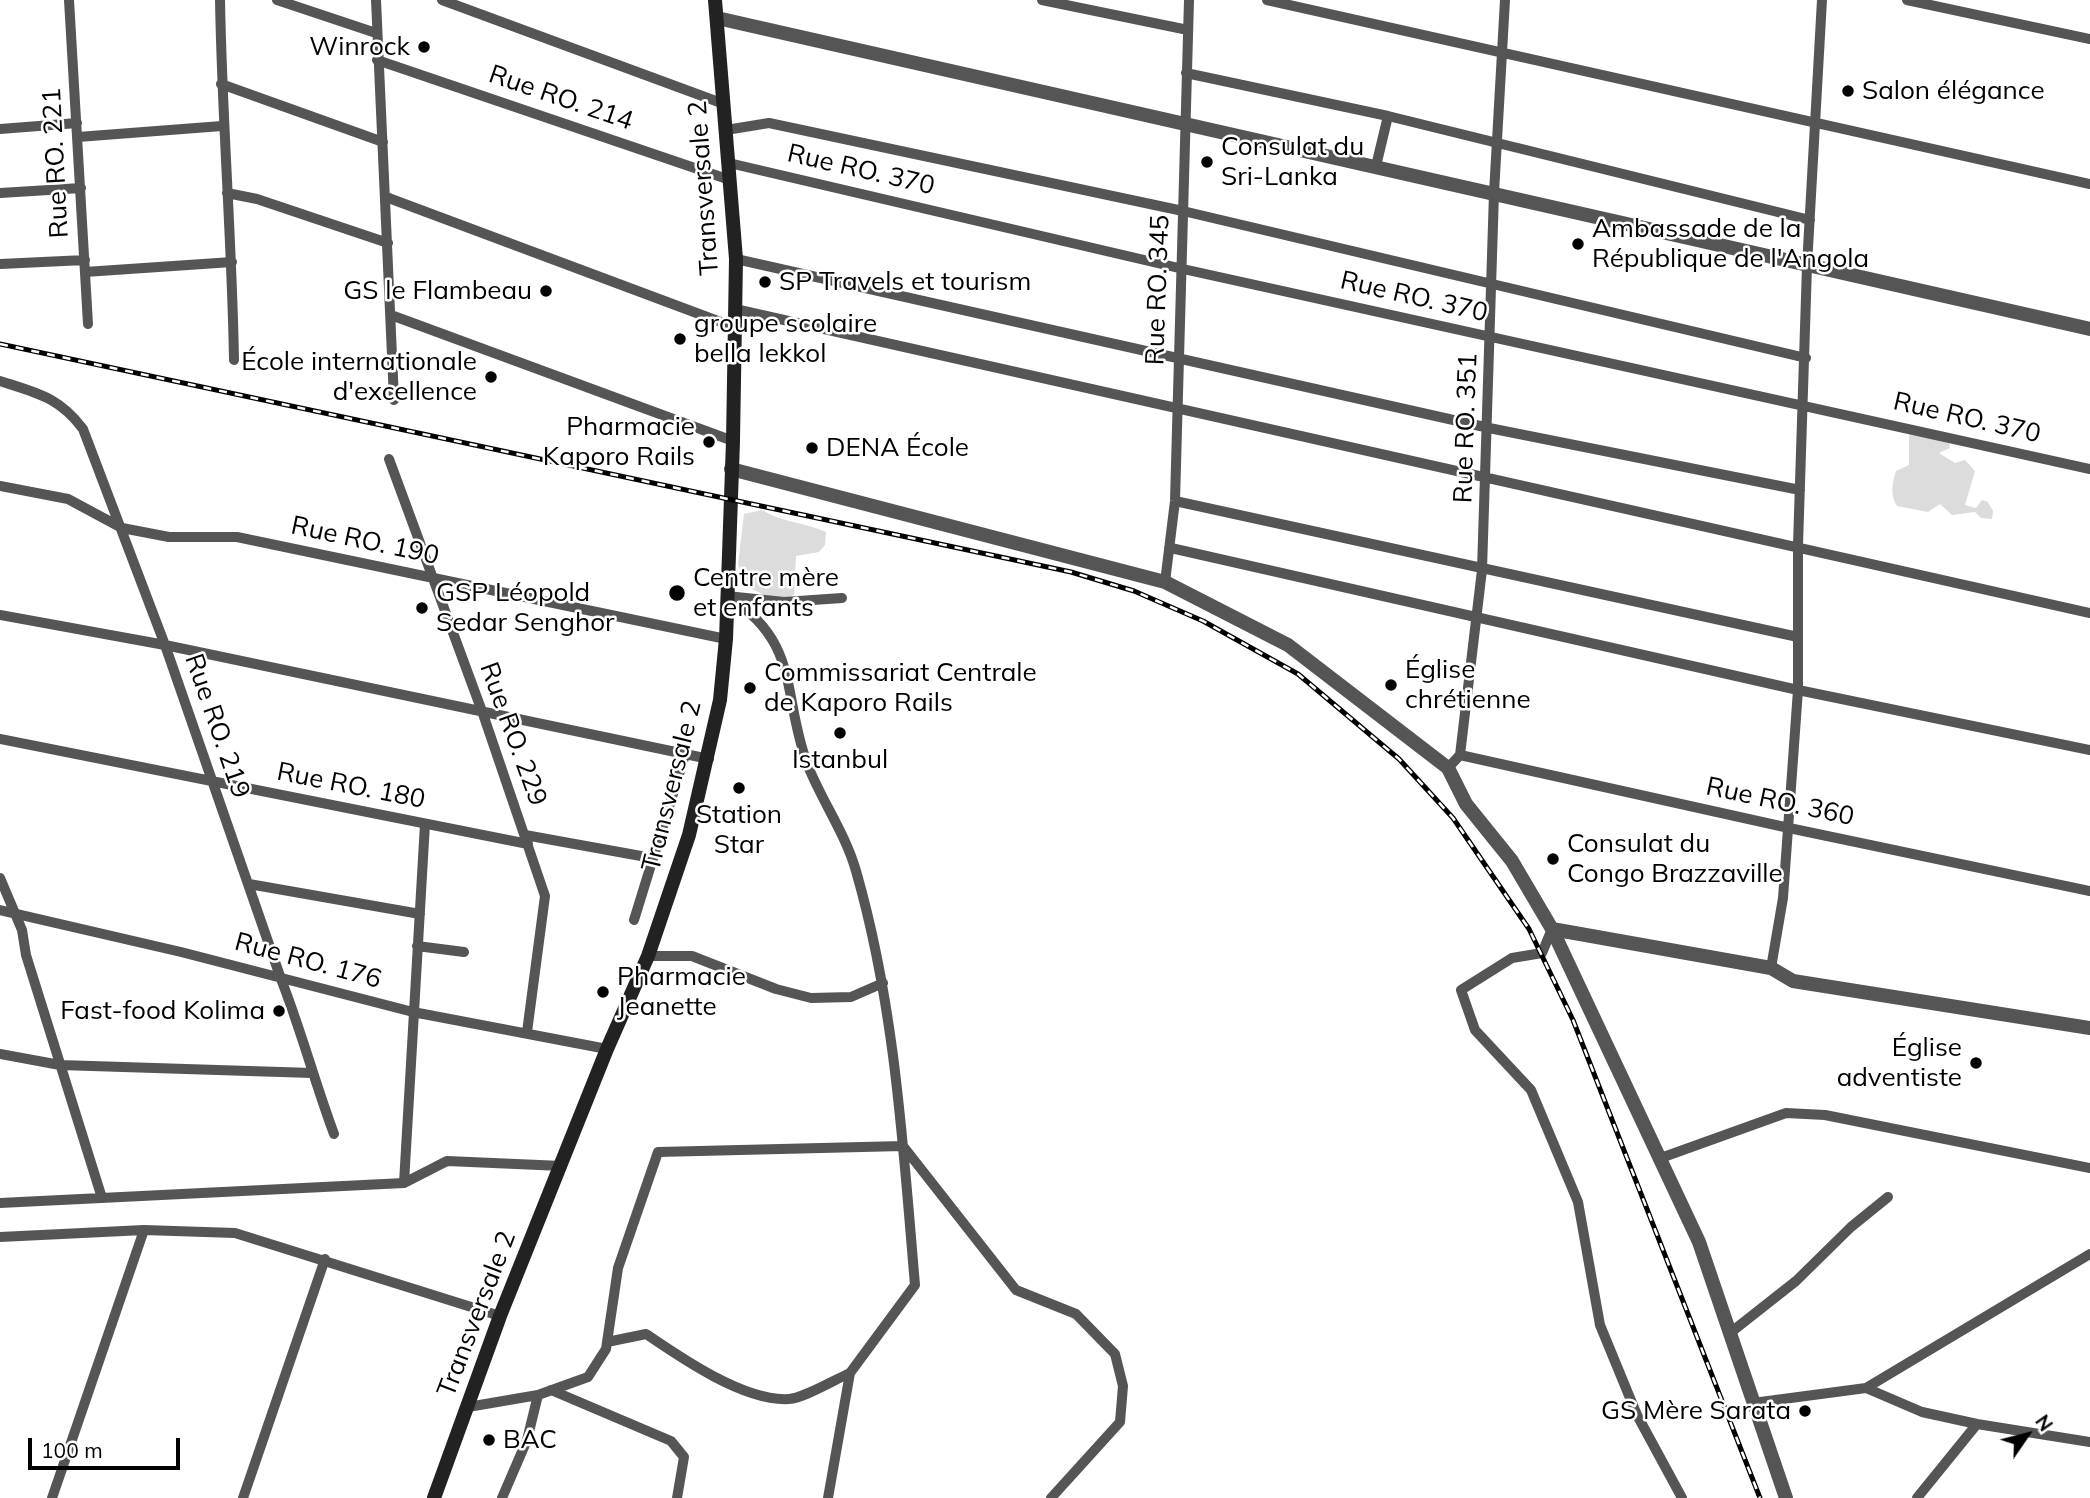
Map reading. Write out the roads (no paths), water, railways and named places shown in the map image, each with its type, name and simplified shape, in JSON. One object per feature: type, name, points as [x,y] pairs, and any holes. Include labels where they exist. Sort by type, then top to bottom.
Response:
[{"type":"main road","name":"Transversale 2","points":[[434,1498],[500,1317],[607,1049],[648,956],[689,835],[709,760],[720,700],[726,639],[736,259],[715,0]]},
{"type":"street","name":"Rue RO. 221","points":[[69,0],[88,324]]},
{"type":"street","points":[[220,0],[222,126],[232,261],[234,360]]},
{"type":"street","points":[[277,0],[376,33]]},
{"type":"street","points":[[376,0],[394,400]]},
{"type":"street","points":[[442,0],[724,104]]},
{"type":"street","points":[[1042,0],[1188,30]]},
{"type":"street","name":"Rue RO. 345","points":[[1165,582],[1175,501],[1189,0]]},
{"type":"street","points":[[1267,0],[2090,184]]},
{"type":"street","name":"Rue RO. 351","points":[[1461,755],[1482,570],[1492,337],[1494,193],[1505,0]]},
{"type":"street","points":[[1771,968],[1783,898],[1798,690],[1798,545],[1807,266],[1822,0]]},
{"type":"street","points":[[1907,0],[2090,39]]},
{"type":"street","points":[[717,18],[1184,121],[2090,329]]},
{"type":"street","name":"Rue RO. 214","points":[[377,60],[730,180]]},
{"type":"street","points":[[1186,74],[1388,116],[1496,145],[1810,220]]},
{"type":"street","points":[[221,84],[383,142]]},
{"type":"street","points":[[1376,166],[1388,116]]},
{"type":"street","points":[[0,129],[77,123]]},
{"type":"street","points":[[726,130],[769,123],[1183,211],[1806,358]]},
{"type":"street","points":[[78,137],[222,126]]},
{"type":"street","name":"Rue RO. 370","points":[[729,163],[1183,269],[2090,469]]},
{"type":"street","points":[[0,193],[80,188]]},
{"type":"street","points":[[227,193],[257,199],[388,243]]},
{"type":"street","points":[[386,197],[734,327]]},
{"type":"street","points":[[736,259],[1179,356],[1489,428],[1800,490]]},
{"type":"street","points":[[0,264],[85,266],[232,261]]},
{"type":"street","points":[[735,309],[1798,545],[2090,613]]},
{"type":"street","points":[[391,315],[733,441]]},
{"type":"street","name":"Rue RO. 219","points":[[0,381],[52,399],[68,409],[83,429],[165,645],[281,979],[299,1023],[312,1073],[334,1135]]},
{"type":"street","name":"Rue RO. 229","points":[[389,459],[483,714],[545,896],[527,1032]]},
{"type":"street","points":[[731,468],[1165,582],[1288,645],[1448,768],[1466,804],[1512,861],[1552,929],[1699,1242],[1786,1498]]},
{"type":"street","name":"Rue RO. 190","points":[[0,486],[68,499],[122,528],[169,537],[237,537],[726,639]]},
{"type":"street","points":[[1175,501],[1798,637]]},
{"type":"street","points":[[1171,548],[1798,690],[2090,750]]},
{"type":"street","points":[[727,596],[784,602],[842,598]]},
{"type":"street","points":[[727,596],[751,611],[771,635],[786,666],[802,746],[856,868],[883,983],[903,1146],[915,1285],[849,1373],[828,1498]]},
{"type":"street","points":[[0,615],[165,645],[709,760]]},
{"type":"street","name":"Rue RO. 180","points":[[0,739],[425,824],[652,858]]},
{"type":"street","points":[[634,920],[685,755]]},
{"type":"street","points":[[1448,768],[1461,755]]},
{"type":"street","name":"Rue RO. 360","points":[[1461,755],[2090,891]]},
{"type":"street","points":[[404,1183],[425,824]]},
{"type":"street","points":[[0,878],[17,914],[26,955],[102,1198]]},
{"type":"street","points":[[248,884],[420,914]]},
{"type":"street","name":"Rue RO. 176","points":[[0,911],[181,951],[413,1012],[607,1049]]},
{"type":"street","points":[[1552,929],[1771,968],[1793,981],[2090,1028]]},
{"type":"street","points":[[1552,929],[1542,953],[1512,958],[1461,990],[1475,1030],[1531,1090],[1578,1202],[1600,1325],[1637,1415],[1682,1498]]},
{"type":"street","points":[[417,946],[464,953]]},
{"type":"street","points":[[648,956],[692,956],[776,989],[811,998],[851,997],[883,983]]},
{"type":"street","points":[[0,1054],[60,1065],[312,1073]]},
{"type":"street","points":[[1658,1159],[1786,1112],[1825,1115],[2090,1168]]},
{"type":"street","points":[[468,1407],[538,1395],[588,1377],[607,1342],[618,1268],[658,1152],[903,1146]]},
{"type":"street","points":[[903,1146],[1016,1290],[1076,1314],[1115,1354],[1123,1386],[1120,1422],[1051,1498]]},
{"type":"street","points":[[0,1203],[404,1183],[447,1161],[562,1166]]},
{"type":"street","points":[[1730,1333],[1796,1282],[1851,1227],[1888,1197]]},
{"type":"street","points":[[0,1228],[16,1236]]},
{"type":"street","points":[[0,1237],[144,1230],[235,1233],[325,1259],[500,1317]]},
{"type":"street","points":[[52,1498],[144,1230]]},
{"type":"street","points":[[1753,1403],[1866,1388],[2090,1254]]},
{"type":"street","points":[[243,1498],[325,1259]]},
{"type":"street","points":[[607,1342],[646,1334],[689,1363],[742,1390],[790,1399],[849,1373]]},
{"type":"street","points":[[1866,1388],[1923,1412],[1977,1424],[2090,1442]]},
{"type":"street","points":[[551,1391],[671,1441],[684,1457],[677,1498]]},
{"type":"street","points":[[502,1498],[527,1440],[538,1395]]},
{"type":"street","points":[[1917,1498],[1977,1424]]},
{"type":"railway","points":[[0,344],[1071,572],[1134,591],[1203,621],[1298,674],[1399,759],[1453,818],[1529,929],[1573,1020],[1760,1498]]},
{"type":"place","name":"Winrock","points":[[424,47]]},
{"type":"place","name":"Salon élégance","points":[[1848,91]]},
{"type":"place","name":"Consulat du Sri-Lanka","points":[[1207,162]]},
{"type":"place","name":"Ambassade de la République de l'Angola","points":[[1578,244]]},
{"type":"place","name":"SP Travels et tourism","points":[[765,282]]},
{"type":"place","name":"GS le Flambeau","points":[[546,291]]},
{"type":"place","name":"groupe scolaire bella lekkol","points":[[680,339]]},
{"type":"place","name":"École internationale d'excellence","points":[[491,377]]},
{"type":"place","name":"Pharmacie Kaporo Rails","points":[[709,442]]},
{"type":"place","name":"DENA École","points":[[812,448]]},
{"type":"place","name":"Centre mère et enfants","points":[[677,593]]},
{"type":"place","name":"GSP Léopold Sedar Senghor","points":[[422,608]]},
{"type":"place","name":"Église chrétienne","points":[[1391,685]]},
{"type":"place","name":"Commissariat Centrale de Kaporo Rails","points":[[750,688]]},
{"type":"place","name":"Istanbul","points":[[840,733]]},
{"type":"place","name":"Station Star","points":[[739,788]]},
{"type":"place","name":"Consulat du Congo Brazzaville","points":[[1553,859]]},
{"type":"place","name":"Pharmacie Jeanette","points":[[603,992]]},
{"type":"place","name":"Fast-food Kolima","points":[[279,1011]]},
{"type":"place","name":"Église adventiste","points":[[1976,1063]]},
{"type":"place","name":"GS Mère Sarata","points":[[1805,1411]]},
{"type":"place","name":"BAC","points":[[489,1440]]}]
